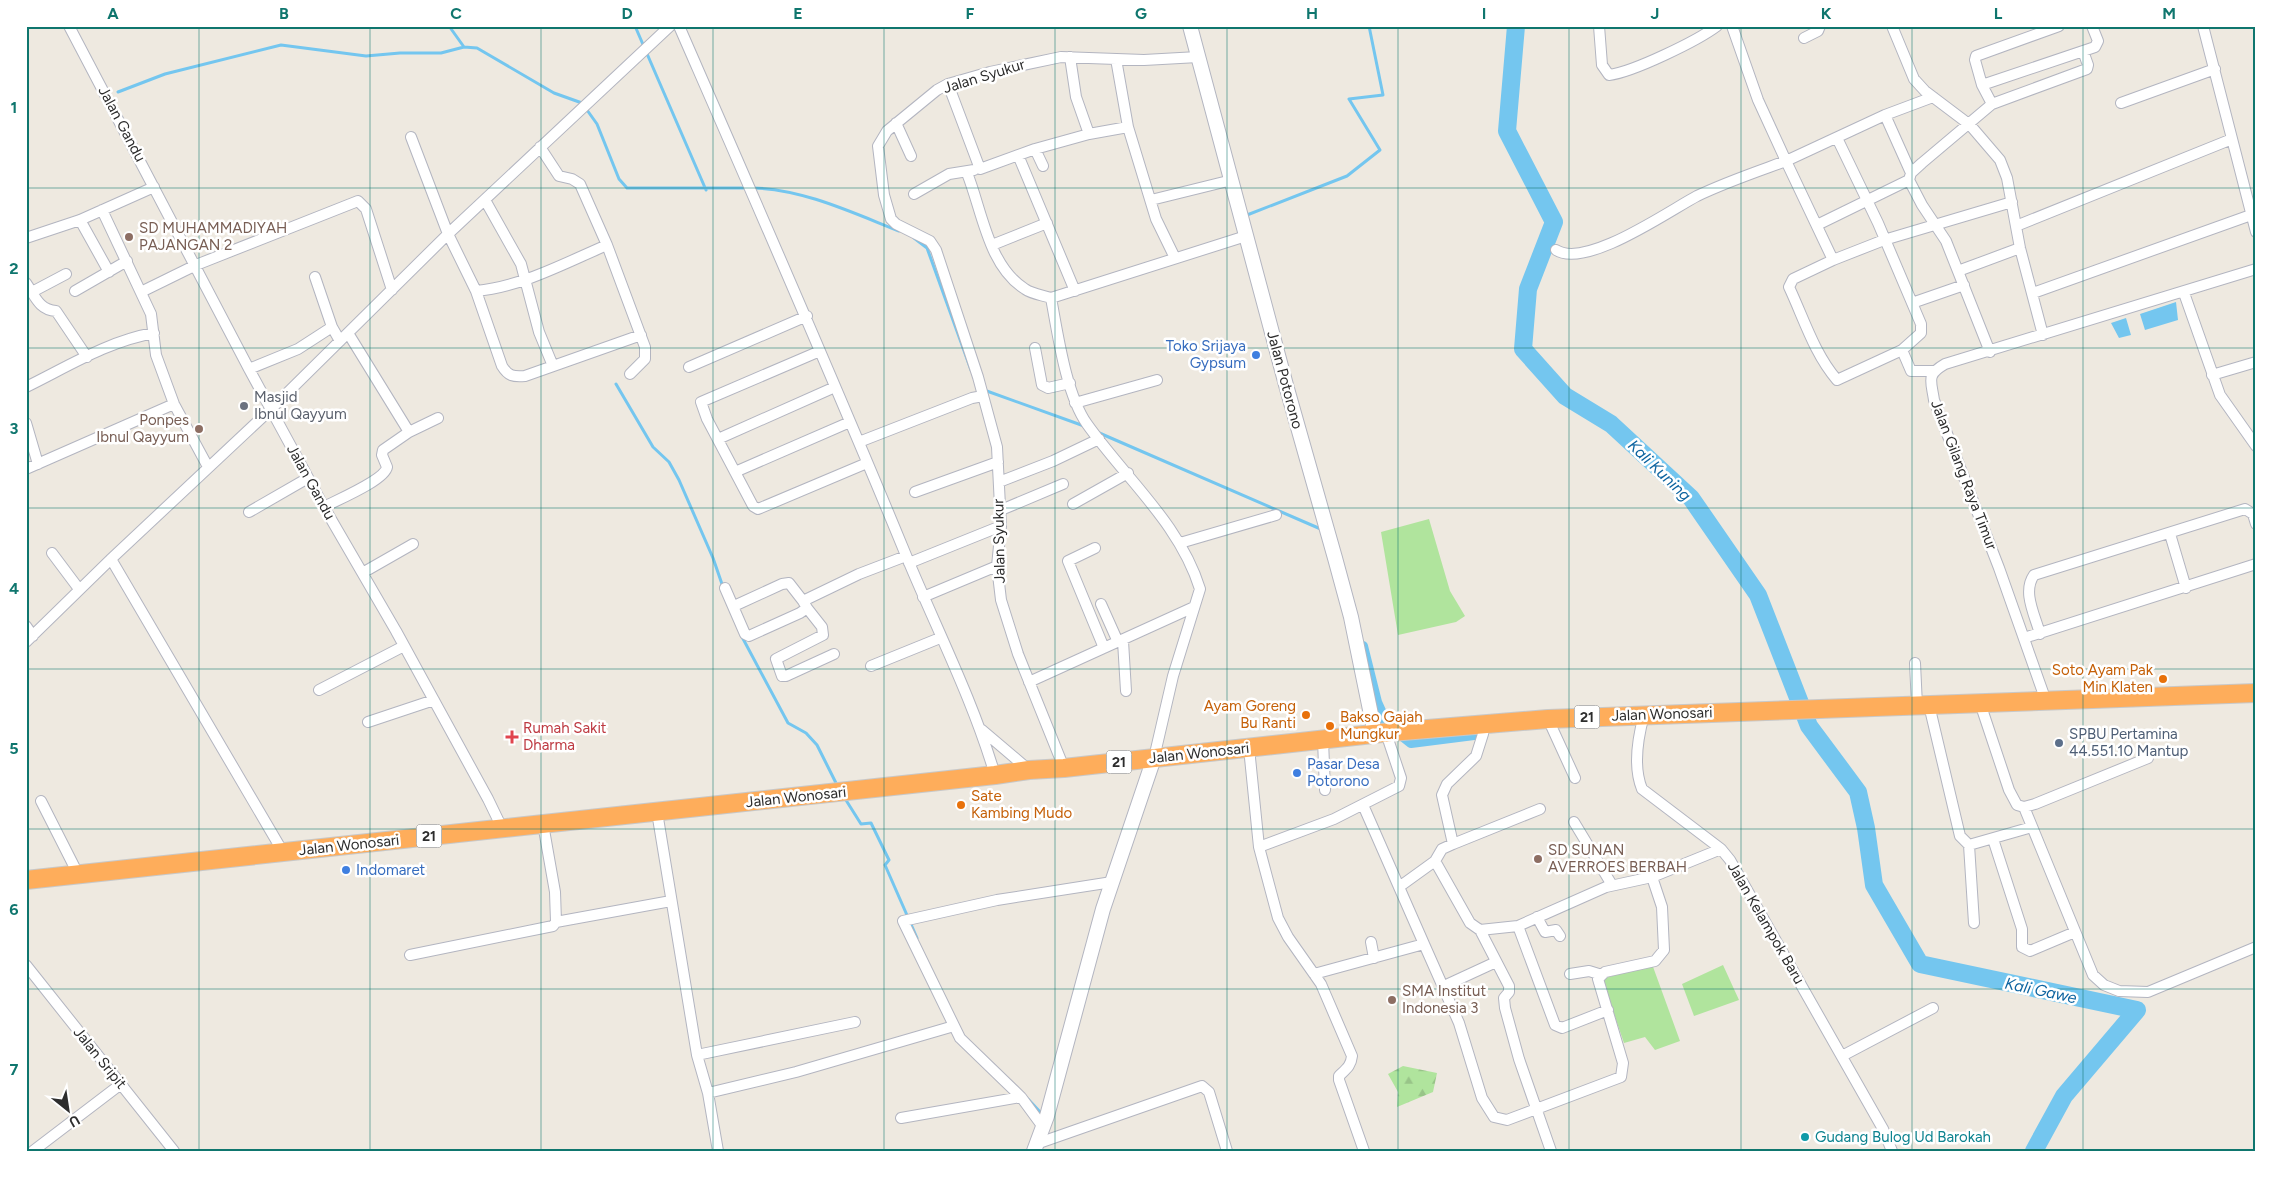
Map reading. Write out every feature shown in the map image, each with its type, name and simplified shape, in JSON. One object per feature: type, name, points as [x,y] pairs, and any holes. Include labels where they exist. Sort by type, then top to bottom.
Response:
[{"type":"highway","name":"Jalan Wonosari","points":[[26,880],[1029,770],[1064,768],[1484,724],[1644,715],[2256,693]]},
{"type":"street","name":"Jalan Gandu","points":[[70,26],[249,369],[324,507],[364,572],[502,828]]},
{"type":"street","points":[[29,639],[79,589],[272,409],[448,234],[670,26]]},
{"type":"street","points":[[679,26],[807,316],[940,638],[981,729],[995,775]]},
{"type":"street","name":"Jalan Potorono","points":[[1190,26],[1351,617],[1389,733]]},
{"type":"street","points":[[1599,26],[1602,65],[1609,75],[1628,70],[1688,44],[1713,28]]},
{"type":"street","points":[[1732,26],[1758,100],[1776,143],[1833,260]]},
{"type":"street","points":[[1804,38],[1818,31],[1820,26]]},
{"type":"street","points":[[1892,26],[1914,78],[1933,97],[1970,124],[2000,160],[2008,178],[2020,248],[2043,335]]},
{"type":"street","points":[[1992,104],[1982,85],[1975,60],[1976,56],[2059,26]]},
{"type":"street","points":[[1982,85],[2083,51],[2097,44],[2098,38],[2092,26]]},
{"type":"street","points":[[2203,26],[2256,232]]},
{"type":"street","points":[[1817,225],[1868,200],[1910,176],[1992,104],[2087,69],[2088,65],[2083,51]]},
{"type":"street","points":[[1070,57],[1076,97],[1089,134]]},
{"type":"street","name":"Jalan Syukur","points":[[1064,768],[1007,624],[1001,600],[997,566],[1001,510],[997,447],[978,377],[936,250],[921,235],[896,224],[889,213],[878,146],[887,131],[937,90],[948,84],[1017,64],[1070,57],[1144,60],[1198,57]]},
{"type":"street","points":[[1116,59],[1128,127],[1156,219],[1175,258]]},
{"type":"street","points":[[2121,103],[2214,69]]},
{"type":"street","points":[[948,84],[980,168]]},
{"type":"street","points":[[1556,250],[1564,255],[1578,255],[1620,239],[1696,197],[1734,179],[1786,161],[1885,115],[1933,97]]},
{"type":"street","points":[[1885,115],[1922,204],[1946,240],[1990,352]]},
{"type":"street","points":[[896,123],[911,156]]},
{"type":"street","points":[[914,194],[949,174],[958,171],[967,173],[1035,149],[1089,134],[1128,127]]},
{"type":"street","points":[[411,137],[448,234],[476,291],[502,366],[507,374],[514,377],[525,376],[640,335]]},
{"type":"street","points":[[1837,138],[1868,200],[1884,240],[1922,328],[1918,337],[1902,350],[1838,380],[1824,365],[1815,349],[1789,287],[1793,279],[1833,260],[1884,240],[2012,202]]},
{"type":"street","points":[[2016,226],[2232,139]]},
{"type":"street","points":[[540,147],[559,176],[572,179],[580,184],[607,246],[645,347],[645,359],[630,374]]},
{"type":"street","points":[[1035,149],[1043,166]]},
{"type":"street","points":[[1018,155],[1075,291]]},
{"type":"street","points":[[967,173],[992,245],[1016,283],[1027,291],[1051,298],[1246,236]]},
{"type":"street","points":[[1151,200],[1232,180]]},
{"type":"street","points":[[26,238],[80,220],[154,186]]},
{"type":"street","points":[[485,200],[521,264],[523,279],[535,310],[539,332],[553,366]]},
{"type":"street","points":[[141,292],[196,265],[358,201],[366,209],[392,290]]},
{"type":"street","points":[[102,210],[151,314],[156,355],[174,404],[208,467]]},
{"type":"street","points":[[2033,293],[2251,215]]},
{"type":"street","points":[[80,220],[109,272]]},
{"type":"street","points":[[992,245],[1047,223]]},
{"type":"street","points":[[476,291],[490,290],[523,279],[607,246]]},
{"type":"street","points":[[1958,271],[2020,248]]},
{"type":"street","points":[[75,291],[126,261]]},
{"type":"street","points":[[1902,350],[1911,371],[1933,371],[1945,364],[2184,293],[2256,269]]},
{"type":"street","points":[[66,274],[29,287],[40,305],[47,311],[56,312],[87,357]]},
{"type":"street","points":[[315,277],[332,327],[340,341]]},
{"type":"street","points":[[1912,303],[1964,285]]},
{"type":"street","points":[[2184,293],[2220,395],[2256,446]]},
{"type":"street","points":[[1035,1147],[1043,1127],[1112,882],[1154,758],[1173,676],[1200,589],[1180,543],[1128,473],[1087,424],[1076,403],[1051,298]]},
{"type":"street","points":[[688,366],[807,316]]},
{"type":"street","points":[[249,369],[298,349],[332,327]]},
{"type":"street","points":[[26,387],[132,337],[154,333]]},
{"type":"street","points":[[348,333],[409,432]]},
{"type":"street","points":[[1035,348],[1042,385],[1048,388],[1070,383]]},
{"type":"street","points":[[820,351],[700,402],[707,419],[753,506],[758,509],[868,463]]},
{"type":"street","points":[[2212,375],[2256,362]]},
{"type":"street","name":"Jalan Gilang Raya Timur","points":[[1933,371],[1930,376],[1934,400],[2046,701]]},
{"type":"street","points":[[1076,403],[1157,380]]},
{"type":"street","points":[[718,438],[835,387]]},
{"type":"street","points":[[859,442],[982,395]]},
{"type":"street","points":[[26,469],[174,404]]},
{"type":"street","points":[[324,507],[383,474],[387,467],[382,455],[383,450],[409,432],[438,418]]},
{"type":"street","points":[[734,472],[850,422]]},
{"type":"street","points":[[26,423],[38,464]]},
{"type":"street","points":[[999,482],[1053,461],[1098,436]]},
{"type":"street","points":[[915,492],[998,462]]},
{"type":"street","points":[[1073,504],[1128,473]]},
{"type":"street","points":[[249,512],[308,478]]},
{"type":"street","points":[[1001,510],[1063,484]]},
{"type":"street","points":[[2040,634],[2028,592],[2029,582],[2034,575],[2245,509],[2253,514],[2256,524]]},
{"type":"street","points":[[1180,543],[1276,515]]},
{"type":"street","points":[[725,588],[746,636],[800,613],[805,604],[859,574],[1001,526]]},
{"type":"street","points":[[2170,534],[2186,588]]},
{"type":"street","points":[[364,572],[413,544]]},
{"type":"street","points":[[1096,548],[1068,561],[1104,648]]},
{"type":"street","points":[[52,553],[79,589]]},
{"type":"street","points":[[111,559],[283,852]]},
{"type":"street","points":[[2024,638],[2186,588],[2256,564]]},
{"type":"street","points":[[923,597],[997,566]]},
{"type":"street","points":[[734,606],[788,583],[822,628],[823,635],[776,659],[782,676],[786,676],[834,654]]},
{"type":"street","points":[[1101,604],[1120,641],[1126,691]]},
{"type":"street","points":[[1029,682],[1194,607]]},
{"type":"street","points":[[26,626],[29,639]]},
{"type":"street","points":[[871,666],[940,638]]},
{"type":"street","points":[[319,690],[404,646]]},
{"type":"street","points":[[1915,663],[1923,705],[1960,836],[1969,844],[1974,923]]},
{"type":"street","points":[[368,722],[434,700]]},
{"type":"street","points":[[1980,703],[2013,800],[2017,805],[2024,807],[2148,758]]},
{"type":"street","name":"Jalan Kelampok Baru","points":[[1644,715],[1639,732],[1638,749],[1639,780],[1642,789],[1721,849],[1735,868],[1883,1129],[1892,1151]]},
{"type":"street","points":[[1548,719],[1575,778]]},
{"type":"street","points":[[1453,844],[1442,795],[1447,784],[1476,756],[1484,724]]},
{"type":"street","points":[[981,729],[1029,770]]},
{"type":"street","points":[[1259,847],[1334,819],[1363,805],[1402,782],[1389,733]]},
{"type":"street","points":[[1323,740],[1325,790]]},
{"type":"street","points":[[1249,748],[1259,847],[1278,918],[1321,984],[1352,1056],[1351,1062],[1338,1076],[1364,1151]]},
{"type":"street","points":[[41,801],[78,874]]},
{"type":"street","points":[[1363,805],[1444,986],[1464,1039],[1482,1098],[1494,1118],[1507,1120],[1621,1077],[1623,1063],[1598,979],[1605,972],[1655,961],[1661,956],[1664,950],[1662,907],[1652,876]]},
{"type":"street","points":[[2024,807],[2093,975],[2104,985],[2119,991],[2148,992],[2256,947]]},
{"type":"street","points":[[1399,887],[1435,861],[1442,849],[1540,809]]},
{"type":"street","points":[[657,812],[698,1055],[708,1093],[718,1151]]},
{"type":"street","points":[[1574,822],[1612,885]]},
{"type":"street","points":[[543,824],[555,892],[556,922]]},
{"type":"street","points":[[1969,844],[2032,827]]},
{"type":"street","points":[[1993,839],[2022,930],[2022,947],[2030,951],[2075,932]]},
{"type":"street","points":[[1480,930],[1518,926],[1612,885],[1652,876],[1721,849]]},
{"type":"street","points":[[1435,861],[1470,924],[1480,930],[1509,986],[1509,992],[1504,998],[1504,1008],[1550,1151]]},
{"type":"street","points":[[1043,1127],[1021,1097],[960,1038],[904,921],[909,918],[997,900],[1112,882]]},
{"type":"street","points":[[410,955],[553,926],[556,922],[671,901]]},
{"type":"street","points":[[1537,917],[1544,932],[1556,930],[1560,936]]},
{"type":"street","points":[[1518,926],[1555,1025],[1562,1028],[1608,1010]]},
{"type":"street","points":[[1371,942],[1374,958]]},
{"type":"street","points":[[1314,974],[1424,944]]},
{"type":"street","points":[[1444,986],[1496,962]]},
{"type":"street","name":"Jalan Sripit","points":[[26,965],[174,1151]]},
{"type":"street","points":[[1570,974],[1589,971],[1602,975]]},
{"type":"street","points":[[1842,1056],[1932,1008]]},
{"type":"street","points":[[698,1055],[855,1022]]},
{"type":"street","points":[[708,1093],[796,1072],[954,1026]]},
{"type":"street","points":[[33,1151],[121,1084]]},
{"type":"street","points":[[1035,1147],[1202,1086],[1209,1092],[1227,1151]]},
{"type":"street","points":[[901,1118],[1021,1097]]},
{"type":"green space","points":[[1429,519],[1450,591],[1465,616],[1456,622],[1398,635],[1381,532]]},
{"type":"green space","points":[[1652,964],[1680,1041],[1655,1050],[1645,1037],[1624,1043],[1602,979]]},
{"type":"green space","points":[[1723,965],[1739,1000],[1694,1016],[1682,984]]},
{"type":"green space","points":[[1403,1066],[1437,1073],[1433,1092],[1397,1107],[1398,1092],[1388,1074]]},
{"type":"water","points":[[2176,302],[2178,320],[2145,330],[2140,314]]},
{"type":"water","points":[[2126,318],[2131,335],[2119,338],[2111,323]]},
{"type":"waterway","points":[[449,26],[464,47]]},
{"type":"waterway","points":[[635,26],[706,190]]},
{"type":"waterway","points":[[1247,215],[1347,176],[1380,150],[1349,99],[1383,95],[1369,26]]},
{"type":"waterway","name":"Kali Kuning","points":[[1516,26],[1507,131],[1554,222],[1528,289],[1523,349],[1565,396],[1611,424],[1691,498],[1758,595],[1809,726],[1858,792],[1866,828],[1874,885],[1920,964],[2137,1010],[2064,1096],[2034,1151]]},
{"type":"waterway","points":[[118,92],[165,74],[281,45],[366,56],[400,53],[441,53],[464,47],[477,48],[554,93],[582,103],[597,124],[619,179],[627,188],[747,188]]},
{"type":"waterway","points":[[753,188],[772,189],[809,197],[899,231]]},
{"type":"waterway","points":[[914,238],[927,248],[971,370]]},
{"type":"waterway","points":[[616,384],[653,447],[669,462],[679,480],[713,558],[723,587]]},
{"type":"waterway","points":[[984,390],[1084,426]]},
{"type":"waterway","points":[[1097,432],[1323,530]]},
{"type":"waterway","points":[[741,635],[788,723],[806,733],[817,745],[837,785]]},
{"type":"waterway","points":[[1363,646],[1377,702],[1387,724],[1411,743],[1474,735]]},
{"type":"waterway","points":[[844,797],[861,824],[871,823],[889,860],[885,865],[917,938]]},
{"type":"waterway","points":[[1028,1099],[1042,1114]]},
{"type":"place","name":"SD MUHAMMADIYAH PAJANGAN 2","points":[[129,237]]},
{"type":"place","name":"Toko Srijaya Gypsum","points":[[1256,355]]},
{"type":"place","name":"Masjid Ibnul Qayyum","points":[[244,406]]},
{"type":"place","name":"Ponpes Ibnul Qayyum","points":[[199,429]]},
{"type":"place","name":"Soto Ayam Pak Min Klaten","points":[[2163,679]]},
{"type":"place","name":"Ayam Goreng Bu Ranti","points":[[1306,715]]},
{"type":"place","name":"Bakso Gajah Mungkur","points":[[1330,726]]},
{"type":"place","name":"Rumah Sakit Dharma","points":[[512,737]]},
{"type":"place","name":"SPBU Pertamina 44.551.10 Mantup","points":[[2059,743]]},
{"type":"place","name":"Pasar Desa Potorono","points":[[1297,773]]},
{"type":"place","name":"Sate Kambing Mudo","points":[[961,805]]},
{"type":"place","name":"SD SUNAN AVERROES BERBAH","points":[[1538,859]]},
{"type":"place","name":"Indomaret","points":[[346,870]]},
{"type":"place","name":"SMA Institut Indonesia 3","points":[[1392,1000]]},
{"type":"place","name":"Gudang Bulog Ud Barokah","points":[[1805,1137]]},
{"type":"water label","name":"Kali Gawe","points":[[2041,990]]}]
